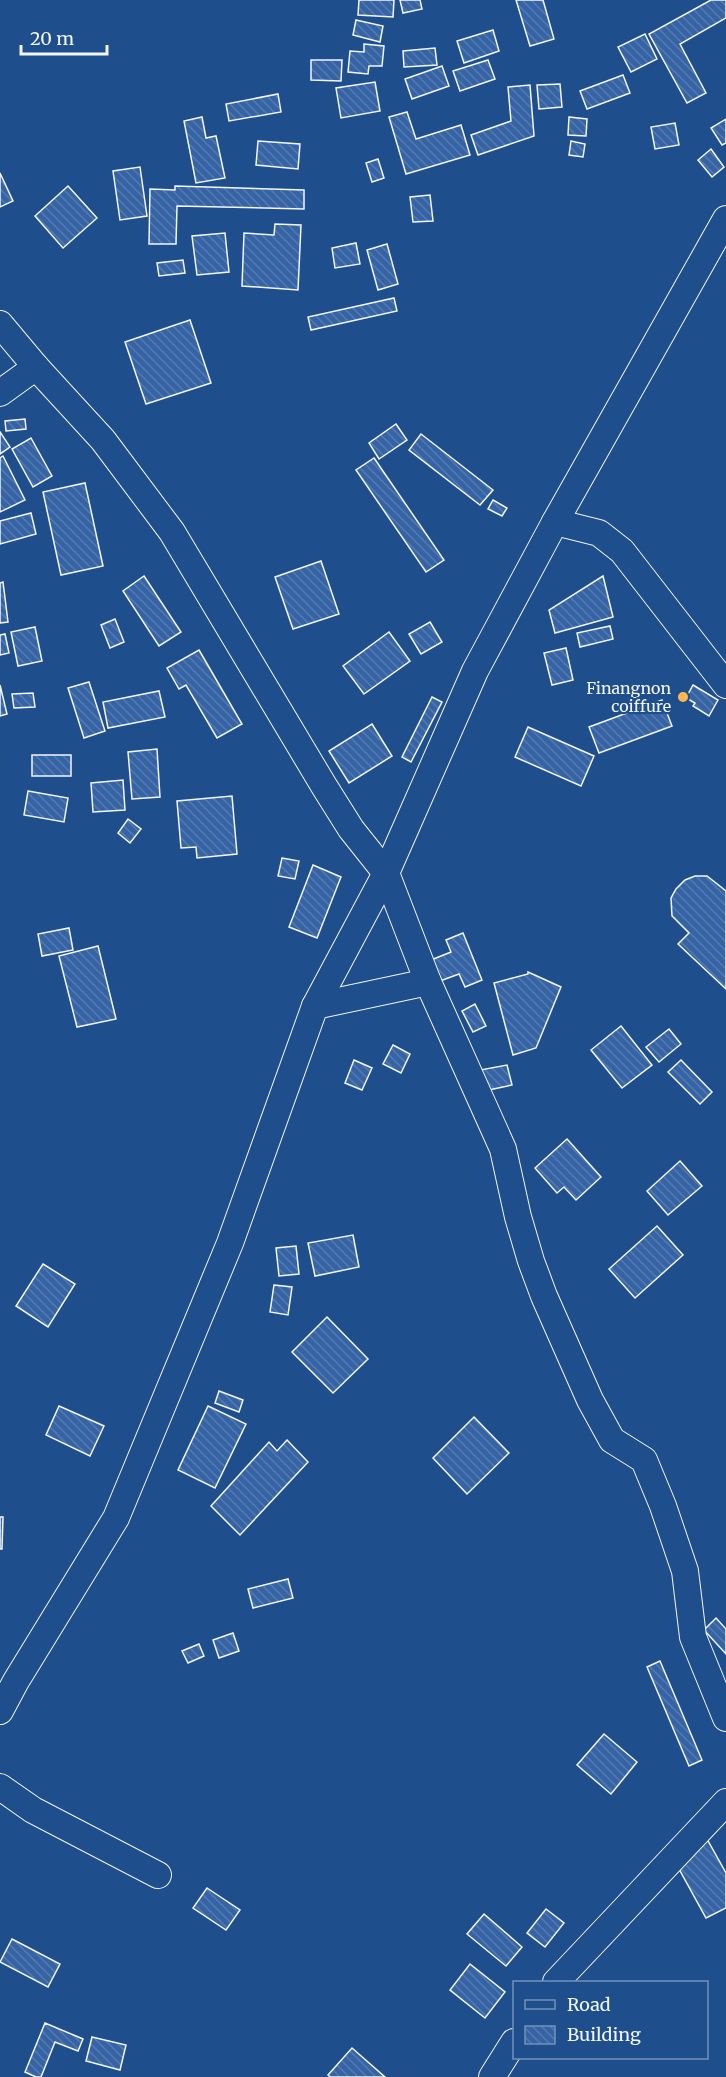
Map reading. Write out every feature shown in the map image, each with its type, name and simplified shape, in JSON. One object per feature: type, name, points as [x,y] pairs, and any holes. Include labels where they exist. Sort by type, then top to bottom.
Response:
[{"type":"street","points":[[0,1711],[116,1518],[230,1243],[315,1006],[386,873],[474,671],[555,522],[726,219]]},
{"type":"street","points":[[0,324],[103,440],[172,532],[324,786],[351,829],[386,873],[428,982],[503,1149],[531,1261],[544,1296],[590,1400],[612,1440],[644,1460],[659,1497],[685,1571],[693,1637],[726,1718]]},
{"type":"street","points":[[0,393],[36,367]]},
{"type":"street","points":[[555,522],[599,533],[622,550],[726,685]]},
{"type":"street","points":[[315,1006],[428,982]]},
{"type":"street","points":[[0,1787],[33,1810],[158,1875]]},
{"type":"street","points":[[558,1981],[726,1802]]},
{"type":"street","points":[[492,2077],[513,2044]]},
{"type":"building","points":[[359,0],[394,0],[393,17],[358,15]]},
{"type":"building","points":[[400,0],[420,0],[422,9],[403,13]]},
{"type":"building","points":[[516,0],[543,0],[554,39],[530,46]]},
{"type":"building","points":[[711,0],[726,0],[726,18],[680,44],[706,93],[687,103],[649,34]]},
{"type":"building","points":[[356,20],[383,26],[380,42],[353,35]]},
{"type":"building","points":[[493,30],[499,51],[464,63],[457,41]]},
{"type":"building","points":[[645,34],[657,59],[631,72],[618,47]]},
{"type":"building","points":[[364,44],[384,46],[382,66],[369,66],[368,74],[348,72],[350,51],[364,52]]},
{"type":"building","points":[[435,48],[437,65],[404,67],[403,51]]},
{"type":"building","points":[[311,60],[342,60],[341,81],[311,80]]},
{"type":"building","points":[[488,60],[495,79],[460,91],[453,71]]},
{"type":"building","points":[[442,66],[449,86],[412,99],[405,79]]},
{"type":"building","points":[[623,75],[630,93],[587,109],[580,91]]},
{"type":"building","points":[[375,82],[380,111],[341,118],[336,88]]},
{"type":"building","points":[[560,84],[562,107],[539,109],[537,85]]},
{"type":"building","points":[[530,85],[534,136],[478,155],[471,135],[511,121],[508,87]]},
{"type":"building","points":[[278,94],[281,112],[229,121],[226,104]]},
{"type":"building","points":[[407,112],[416,139],[461,125],[470,155],[406,174],[389,117]]},
{"type":"building","points":[[202,117],[206,138],[216,136],[225,178],[196,183],[184,121]]},
{"type":"building","points":[[569,117],[587,119],[586,136],[568,135]]},
{"type":"building","points":[[726,119],[726,143],[722,145],[711,128]]},
{"type":"building","points":[[675,123],[679,145],[655,149],[651,127]]},
{"type":"building","points":[[258,141],[300,144],[298,169],[256,165]]},
{"type":"building","points":[[571,141],[585,144],[583,157],[569,155]]},
{"type":"building","points":[[711,149],[724,167],[712,177],[698,160]]},
{"type":"building","points":[[378,159],[384,178],[372,182],[366,163]]},
{"type":"building","points":[[140,167],[147,216],[120,220],[113,171]]},
{"type":"building","points":[[0,173],[13,201],[0,207]]},
{"type":"building","points":[[68,186],[97,218],[63,248],[35,216]]},
{"type":"building","points":[[175,186],[304,190],[304,209],[177,206],[176,244],[149,244],[150,189],[175,190]]},
{"type":"building","points":[[430,195],[433,221],[413,222],[410,197]]},
{"type":"building","points":[[275,224],[301,225],[298,290],[242,286],[244,233],[274,235]]},
{"type":"building","points":[[225,233],[229,272],[197,275],[192,236]]},
{"type":"building","points":[[356,243],[360,264],[335,268],[332,248]]},
{"type":"building","points":[[387,244],[398,284],[378,290],[367,250]]},
{"type":"building","points":[[183,260],[185,273],[159,276],[157,263]]},
{"type":"building","points":[[394,298],[397,311],[311,330],[308,317]]},
{"type":"building","points":[[190,320],[211,383],[146,404],[125,342]]},
{"type":"building","points":[[25,419],[26,429],[6,431],[5,421]]},
{"type":"building","points":[[396,424],[407,440],[379,459],[369,443]]},
{"type":"building","points":[[0,432],[10,447],[0,454]]},
{"type":"building","points":[[421,434],[493,490],[480,505],[409,450]]},
{"type":"building","points":[[31,438],[52,476],[33,487],[12,449]]},
{"type":"building","points":[[3,456],[25,500],[0,512],[0,458]]},
{"type":"building","points":[[374,458],[444,560],[426,572],[356,470]]},
{"type":"building","points":[[85,483],[103,566],[61,575],[43,492]]},
{"type":"building","points":[[493,500],[507,508],[502,516],[488,509]]},
{"type":"building","points":[[31,513],[36,534],[0,544],[0,521]]},
{"type":"building","points":[[321,561],[339,614],[293,629],[275,577]]},
{"type":"building","points":[[144,576],[181,632],[159,646],[123,591]]},
{"type":"building","points":[[603,576],[613,617],[555,633],[549,610]]},
{"type":"building","points":[[3,582],[8,622],[0,623],[0,583]]},
{"type":"building","points":[[115,619],[124,642],[110,648],[101,625]]},
{"type":"building","points":[[430,622],[442,642],[421,654],[409,634]]},
{"type":"building","points":[[610,626],[613,639],[580,647],[577,633]]},
{"type":"building","points":[[35,627],[42,661],[18,666],[11,632]]},
{"type":"building","points":[[389,632],[410,661],[364,694],[343,666]]},
{"type":"building","points":[[5,634],[9,653],[0,655],[0,635]]},
{"type":"building","points":[[566,648],[573,680],[552,685],[544,653]]},
{"type":"building","points":[[199,650],[242,724],[217,738],[186,685],[179,689],[167,668]]},
{"type":"building","points":[[89,682],[105,731],[84,738],[68,688]]},
{"type":"building","points":[[0,685],[7,714],[0,716]]},
{"type":"building","points":[[693,685],[718,700],[709,716],[693,706],[695,703],[686,698]]},
{"type":"building","points":[[159,691],[165,717],[108,728],[103,702]]},
{"type":"building","points":[[33,693],[35,707],[14,708],[12,694]]},
{"type":"building","points":[[432,697],[442,702],[411,762],[402,757]]},
{"type":"building","points":[[662,700],[672,726],[599,753],[589,727]]},
{"type":"building","points":[[372,724],[392,756],[349,783],[329,751]]},
{"type":"building","points":[[528,727],[594,756],[581,786],[515,757]]},
{"type":"building","points":[[157,749],[160,797],[132,799],[128,752]]},
{"type":"building","points":[[32,755],[71,755],[71,776],[32,776]]},
{"type":"building","points":[[123,780],[125,810],[93,812],[91,783]]},
{"type":"building","points":[[28,791],[68,798],[64,822],[24,815]]},
{"type":"building","points":[[232,796],[237,854],[197,858],[196,847],[181,848],[177,801]]},
{"type":"building","points":[[128,819],[141,829],[130,843],[118,833]]},
{"type":"building","points":[[282,858],[299,861],[295,879],[278,876]]},
{"type":"building","points":[[313,865],[341,877],[317,938],[289,927]]},
{"type":"building","points":[[695,876],[707,876],[726,891],[726,989],[678,944],[689,933],[672,916],[671,898],[685,880]]},
{"type":"building","points":[[69,928],[73,950],[42,956],[38,934]]},
{"type":"building","points":[[463,933],[482,980],[465,987],[459,974],[440,981],[431,960],[451,952],[446,940]]},
{"type":"building","points":[[98,946],[116,1019],[77,1027],[59,956]]},
{"type":"building","points":[[528,972],[561,987],[536,1048],[513,1055],[494,983],[528,974]]},
{"type":"building","points":[[475,1004],[486,1026],[473,1032],[462,1011]]},
{"type":"building","points":[[621,1026],[652,1065],[622,1088],[591,1050]]},
{"type":"building","points":[[669,1029],[681,1044],[659,1062],[646,1047]]},
{"type":"building","points":[[393,1045],[410,1054],[401,1073],[383,1064]]},
{"type":"building","points":[[354,1060],[372,1068],[362,1090],[345,1083]]},
{"type":"building","points":[[681,1060],[712,1092],[700,1104],[668,1072]]},
{"type":"building","points":[[507,1065],[512,1085],[484,1091],[480,1070]]},
{"type":"building","points":[[567,1139],[601,1177],[576,1200],[564,1187],[557,1193],[535,1168]]},
{"type":"building","points":[[680,1161],[702,1186],[668,1215],[647,1191]]},
{"type":"building","points":[[657,1226],[683,1255],[635,1298],[609,1269]]},
{"type":"building","points":[[353,1235],[359,1267],[315,1276],[308,1243]]},
{"type":"building","points":[[296,1246],[299,1274],[279,1276],[276,1248]]},
{"type":"building","points":[[43,1264],[75,1284],[48,1327],[16,1306]]},
{"type":"building","points":[[274,1285],[292,1287],[288,1315],[270,1312]]},
{"type":"building","points":[[327,1317],[368,1359],[333,1393],[292,1352]]},
{"type":"building","points":[[219,1391],[243,1400],[239,1412],[215,1403]]},
{"type":"building","points":[[59,1406],[104,1426],[90,1456],[46,1435]]},
{"type":"building","points":[[208,1406],[246,1424],[215,1488],[178,1470]]},
{"type":"building","points":[[474,1417],[509,1453],[467,1494],[433,1458]]},
{"type":"building","points":[[287,1440],[308,1462],[240,1535],[211,1506],[269,1442],[277,1451]]},
{"type":"building","points":[[0,1517],[3,1517],[2,1549],[0,1549]]},
{"type":"building","points":[[288,1579],[293,1598],[253,1608],[248,1589]]},
{"type":"building","points":[[716,1618],[726,1629],[726,1654],[704,1630]]},
{"type":"building","points":[[233,1633],[239,1651],[219,1658],[213,1640]]},
{"type":"building","points":[[199,1644],[204,1656],[188,1663],[182,1651]]},
{"type":"building","points":[[660,1661],[702,1760],[689,1766],[647,1667]]},
{"type":"building","points":[[604,1734],[637,1762],[611,1794],[577,1765]]},
{"type":"building","points":[[707,1839],[726,1873],[726,1908],[706,1918],[673,1858]]},
{"type":"building","points":[[207,1888],[240,1910],[226,1930],[193,1908]]},
{"type":"building","points":[[546,1909],[564,1923],[545,1947],[527,1933]]},
{"type":"building","points":[[484,1914],[522,1947],[506,1966],[467,1934]]},
{"type":"building","points":[[12,1939],[60,1964],[48,1987],[0,1962]]},
{"type":"building","points":[[470,1964],[505,1992],[485,2018],[450,1990]]},
{"type":"building","points":[[45,2023],[83,2039],[78,2051],[55,2042],[41,2077],[36,2077],[25,2072]]},
{"type":"building","points":[[92,2037],[126,2045],[120,2070],[86,2061]]},
{"type":"building","points":[[352,2048],[385,2077],[330,2077],[328,2075]]},
{"type":"place","name":"Finangnon coiffure","points":[[683,697]]}]
